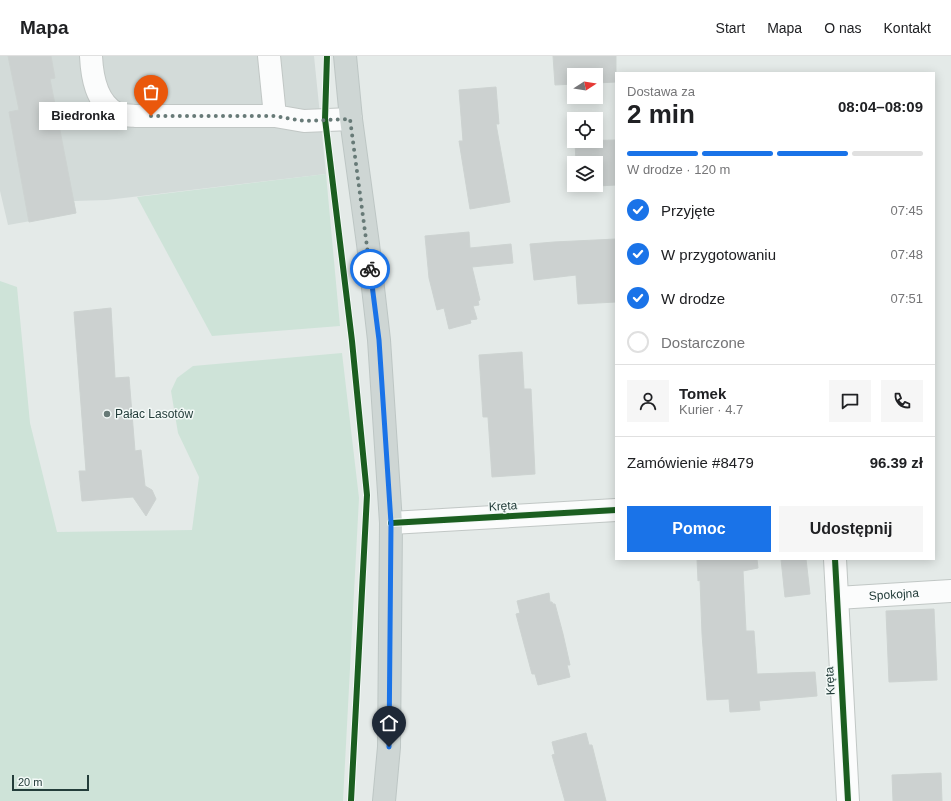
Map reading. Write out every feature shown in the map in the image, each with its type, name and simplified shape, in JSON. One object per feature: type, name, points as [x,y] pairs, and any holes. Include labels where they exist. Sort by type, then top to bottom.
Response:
[{"type":"main road","points":[[345,56],[350,119],[368,244],[379,340],[391,523],[389,747],[384,801]]},
{"type":"street","points":[[91,56],[92,76],[102,102],[117,114],[135,116],[275,116],[304,121],[350,119]]},
{"type":"street","points":[[269,56],[275,116]]},
{"type":"street","name":"Kręta","points":[[391,523],[615,510]]},
{"type":"street","name":"Kręta","points":[[835,560],[848,801]]},
{"type":"street","name":"Spokojna","points":[[837,598],[951,591]]},
{"type":"shaded area","points":[[0,56],[314,56],[326,174],[107,200],[74,201],[76,213],[8,225],[0,191]]},
{"type":"green space","points":[[326,174],[340,326],[212,336],[137,197]]},
{"type":"green space","points":[[0,281],[17,287],[30,423],[57,532],[192,530],[199,477],[178,433],[171,391],[177,378],[193,366],[342,353],[359,498],[343,801],[0,801]]},
{"type":"building","points":[[8,56],[51,56],[55,78],[50,79],[76,213],[29,222],[9,112],[19,110]]},
{"type":"building","points":[[553,56],[616,56],[615,82],[603,83],[603,68],[567,68],[567,84],[555,85]]},
{"type":"building","points":[[496,87],[499,124],[496,124],[510,202],[470,209],[459,141],[463,141],[459,90]]},
{"type":"building","points":[[603,140],[615,140],[615,185],[603,186],[603,156],[576,156],[575,148],[603,148]]},
{"type":"building","points":[[469,232],[470,248],[511,244],[513,263],[472,267],[480,300],[478,301],[479,305],[473,306],[477,319],[470,320],[471,323],[449,329],[444,308],[437,310],[429,278],[425,236]]},
{"type":"building","points":[[615,239],[615,302],[578,304],[576,275],[534,280],[530,244]]},
{"type":"building","name":"Pałac Lasotów","points":[[111,308],[115,378],[129,377],[135,451],[141,450],[145,486],[152,490],[156,499],[146,516],[133,497],[82,501],[79,471],[86,471],[74,312]]},
{"type":"building","points":[[522,352],[524,389],[531,389],[535,474],[492,477],[488,417],[483,417],[479,355]]},
{"type":"building","points":[[697,560],[757,560],[758,568],[743,571],[746,631],[754,631],[757,674],[815,672],[817,696],[759,701],[760,710],[730,712],[729,699],[707,700],[700,580],[698,581]]},
{"type":"building","points":[[781,560],[806,560],[810,594],[785,597]]},
{"type":"building","points":[[549,593],[550,602],[555,604],[563,634],[570,665],[567,665],[570,677],[538,685],[535,674],[532,674],[516,614],[520,613],[517,601]]},
{"type":"building","points":[[934,609],[937,680],[889,682],[886,611]]},
{"type":"building","points":[[586,733],[589,745],[592,745],[606,801],[565,801],[552,755],[555,754],[552,742]]},
{"type":"building","points":[[941,773],[942,801],[893,801],[892,775]]},
{"type":"cycle path","points":[[327,56],[325,119],[352,341],[367,495],[351,801]]},
{"type":"cycle path","points":[[391,523],[615,510]]},
{"type":"cycle path","points":[[835,560],[848,801]]},
{"type":"way so far","points":[[151,116],[275,116],[304,121],[350,119],[368,244],[370,269]]},
{"type":"place","name":"Biedronka","points":[[151,116]]},
{"type":"place","name":"Pałac Lasotów","points":[[107,414]]},
{"type":"route","points":[[370,269],[379,340],[391,523],[389,747]]}]
